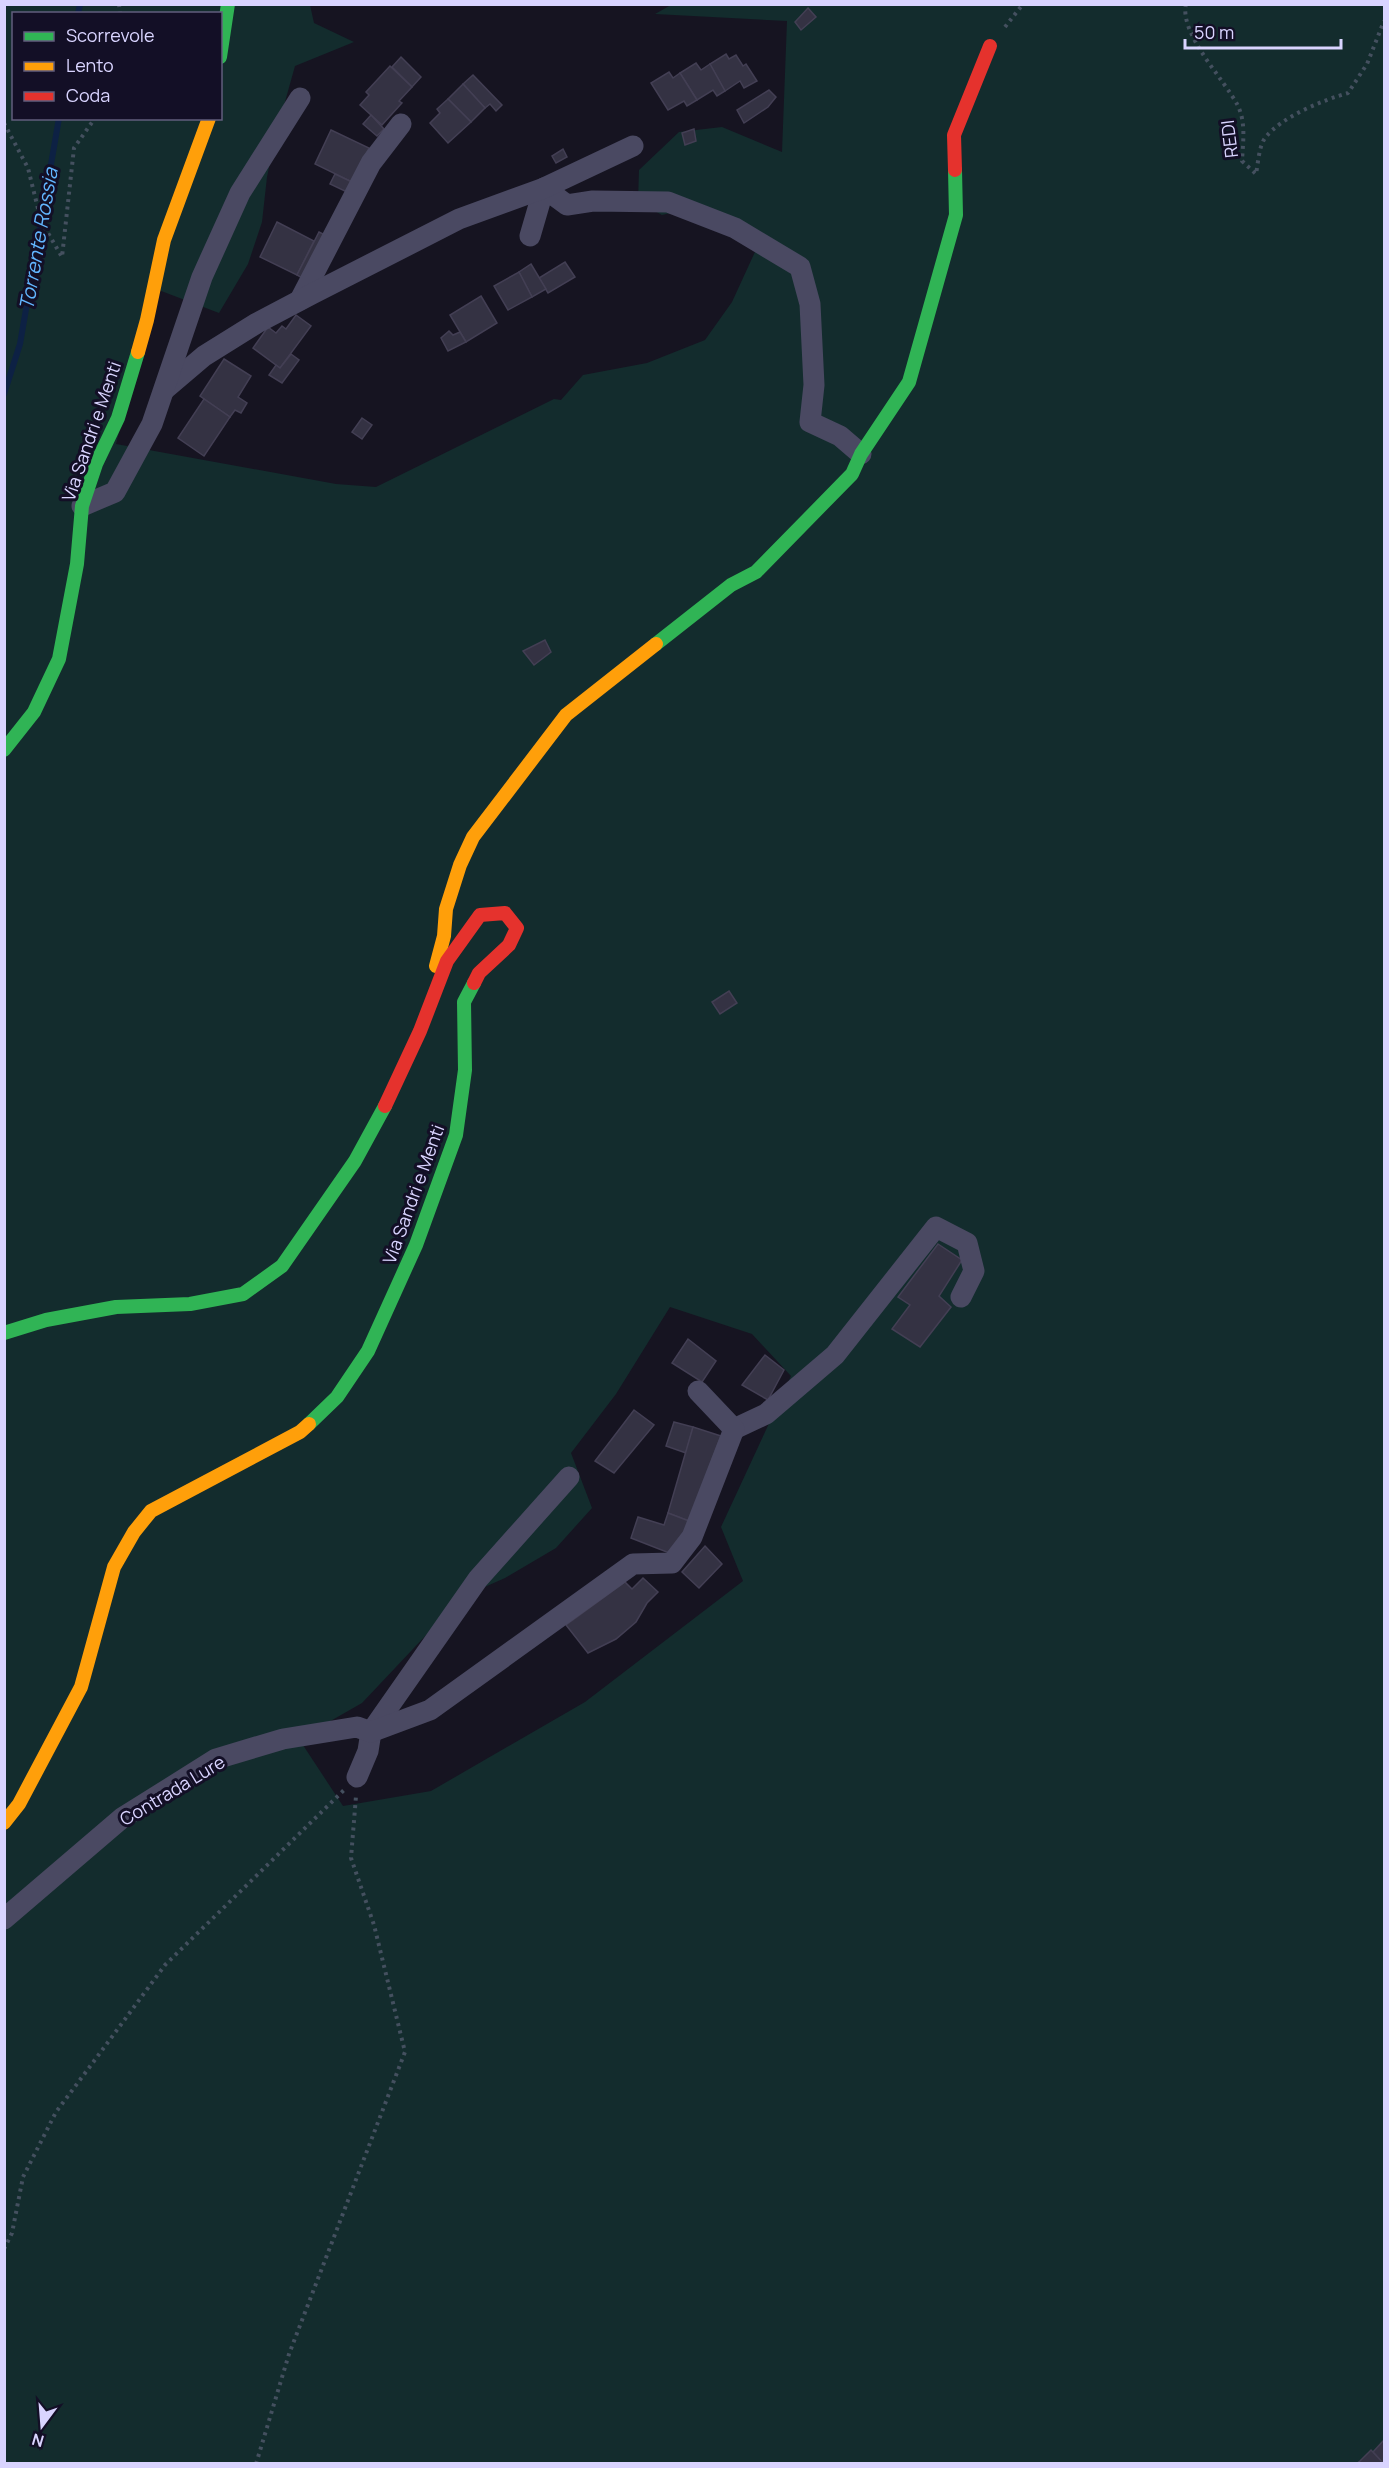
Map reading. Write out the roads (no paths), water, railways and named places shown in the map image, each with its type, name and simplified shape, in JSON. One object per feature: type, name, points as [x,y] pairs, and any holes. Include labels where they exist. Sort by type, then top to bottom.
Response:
[{"type":"main road","points":[[222,44],[228,4]]},
{"type":"main road","points":[[437,987],[434,973],[444,936],[446,909],[460,865],[473,837],[566,715],[731,585],[756,572],[852,474],[861,454],[909,382],[956,216],[954,135],[990,46]]},
{"type":"main road","name":"Via Sandri e Menti","points":[[4,750],[34,712],[58,659],[78,564],[82,506],[96,464],[118,418],[147,320],[164,240],[208,120]]},
{"type":"main road","name":"Via Sandri e Menti","points":[[4,1333],[46,1320],[116,1307],[190,1304],[243,1294],[282,1266],[355,1161],[387,1102],[420,1031],[447,961],[480,915],[505,913],[517,928],[509,945],[479,972],[464,1002],[465,1070],[456,1135],[416,1245],[368,1351],[337,1397],[300,1432],[152,1511],[134,1532],[114,1567],[81,1687],[19,1804],[4,1823]]},
{"type":"street","points":[[82,506],[115,492],[152,424],[202,277],[240,193],[300,98]]},
{"type":"street","points":[[300,300],[371,163],[401,124]]},
{"type":"street","points":[[164,390],[204,356],[300,300],[459,219],[544,188],[633,146]]},
{"type":"street","points":[[544,188],[567,205],[593,201],[668,202],[735,228],[800,267],[810,304],[814,385],[810,422],[840,436],[861,454]]},
{"type":"street","points":[[530,236],[544,188]]},
{"type":"street","points":[[371,1732],[430,1710],[633,1564],[672,1563],[692,1537],[734,1429],[766,1414],[835,1355],[936,1227],[968,1243],[974,1271],[961,1297]]},
{"type":"street","points":[[698,1391],[734,1429]]},
{"type":"street","points":[[357,1777],[368,1751],[371,1732],[478,1579],[569,1477]]},
{"type":"street","name":"Contrada Lure","points":[[4,1919],[122,1818],[216,1759],[283,1738],[357,1727],[371,1732]]},
{"type":"waterway","name":"Torrente Rossia","points":[[78,12],[80,4]]},
{"type":"waterway","name":"Torrente Rossia","points":[[4,394],[20,344],[59,120]]}]
